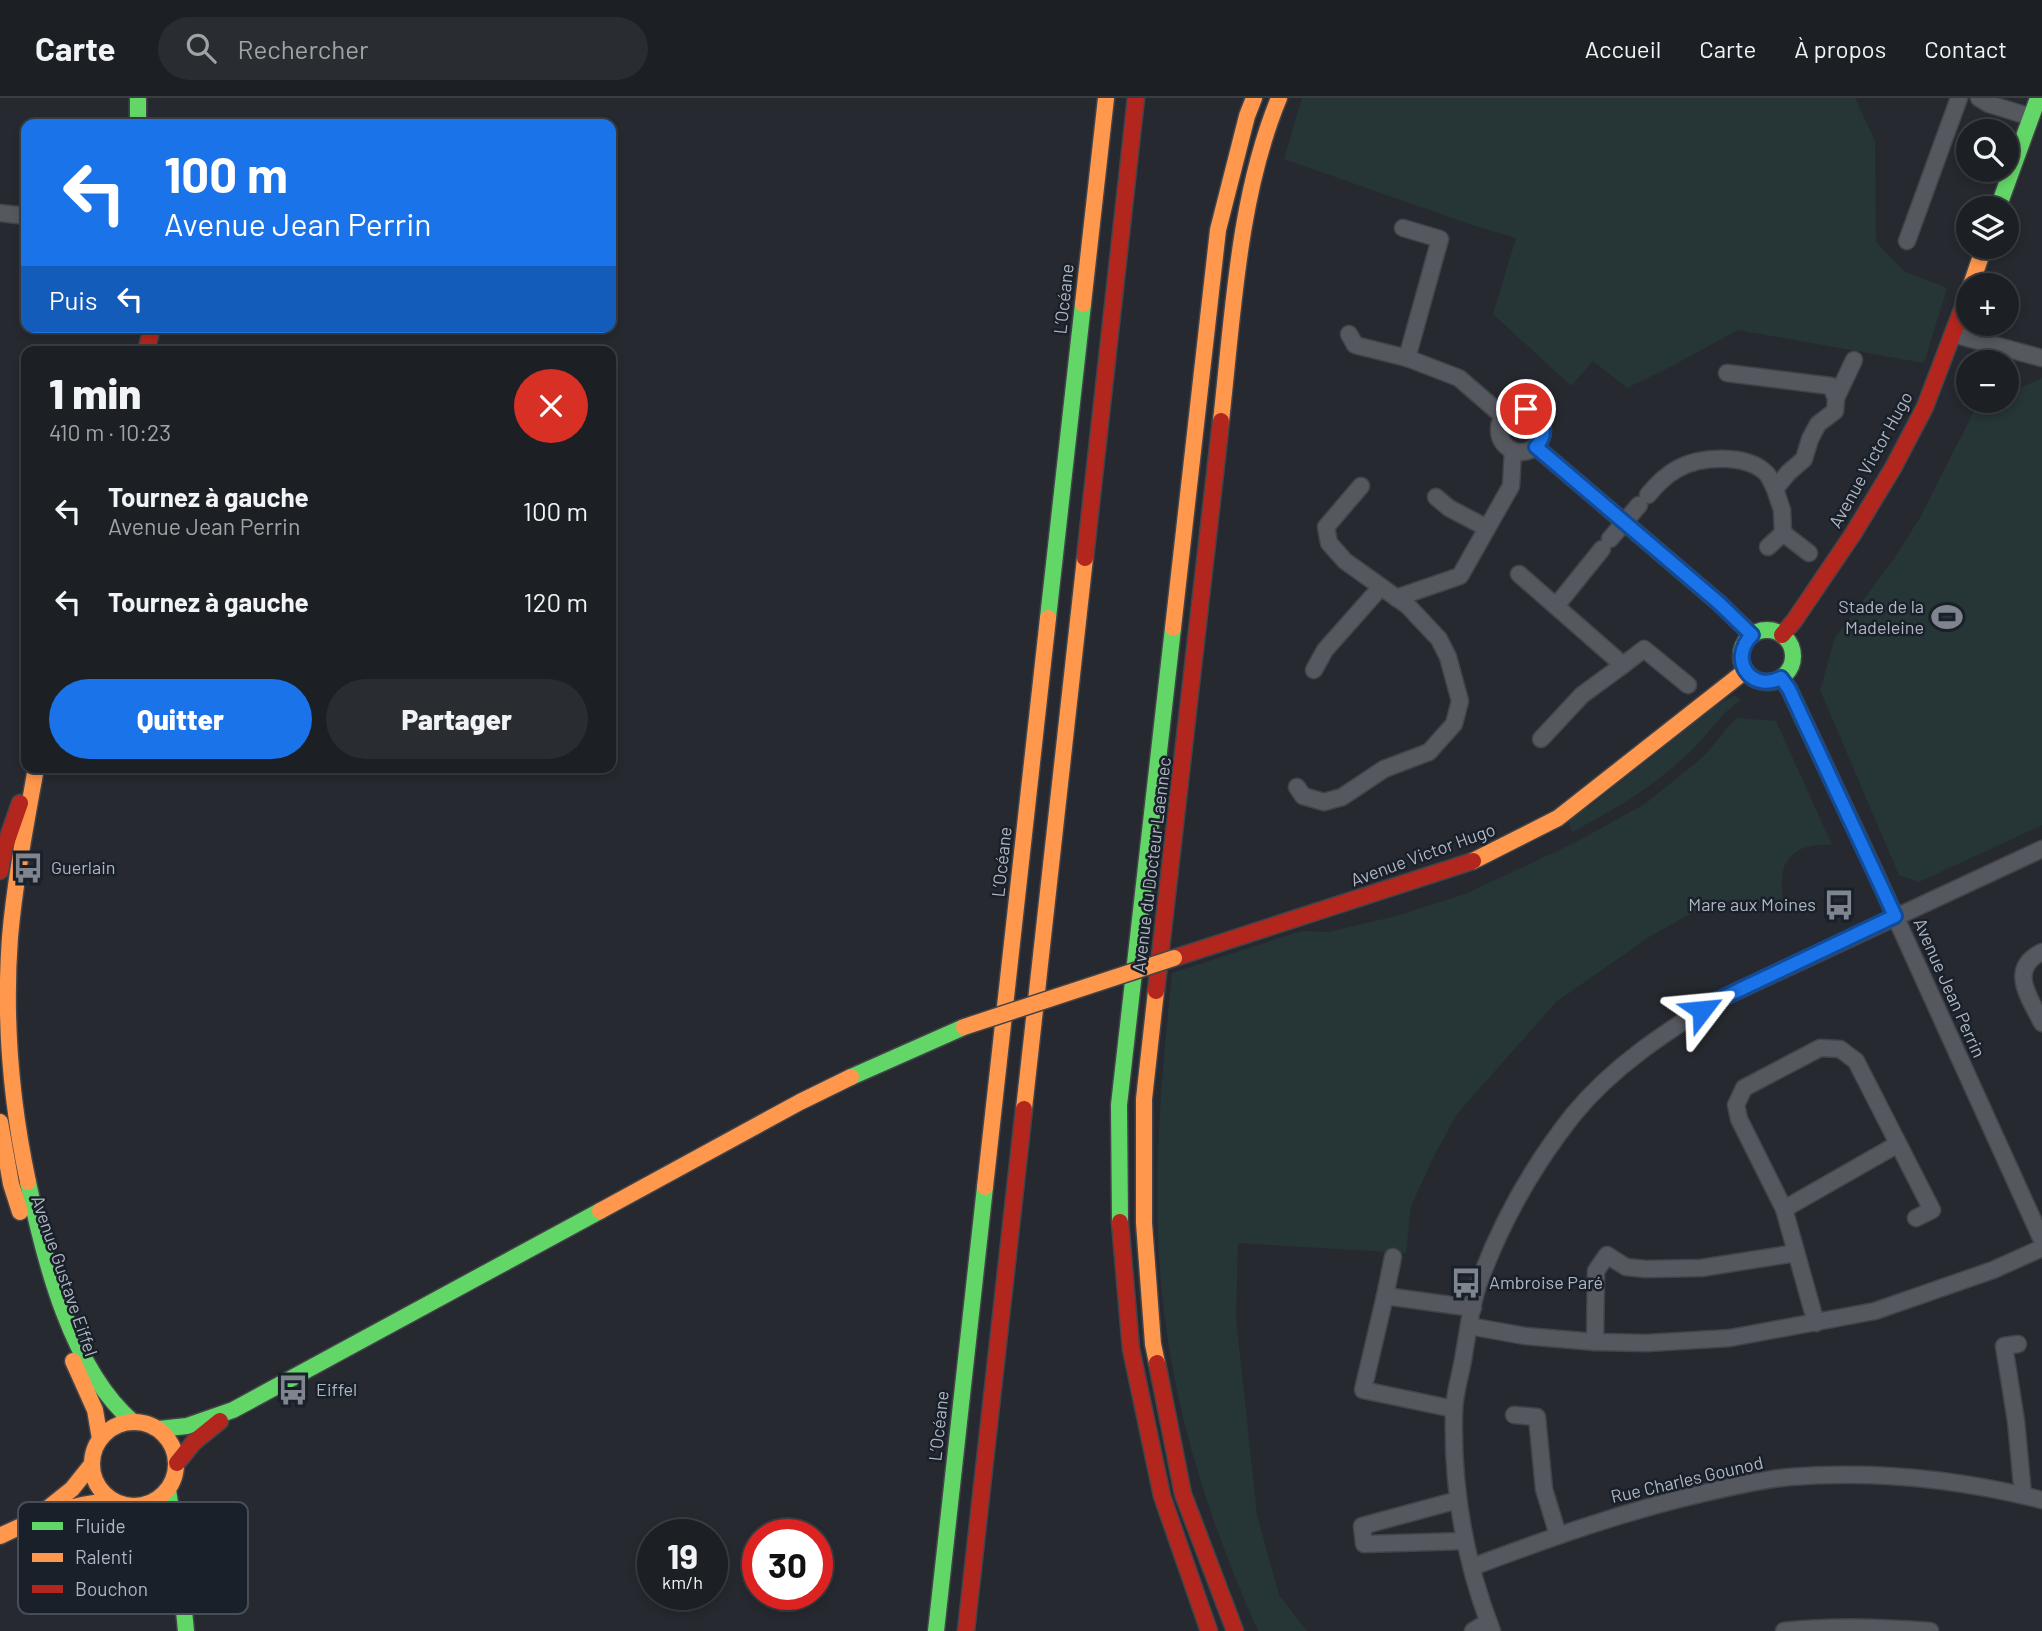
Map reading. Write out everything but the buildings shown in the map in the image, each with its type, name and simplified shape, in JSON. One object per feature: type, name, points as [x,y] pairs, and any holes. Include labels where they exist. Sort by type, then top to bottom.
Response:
[{"type":"main road","points":[[138,98],[138,119]]},
{"type":"main road","name":"L’Océane","points":[[936,1631],[1106,98]]},
{"type":"main road","points":[[966,1631],[1136,98]]},
{"type":"main road","name":"Avenue du Docteur Laennec","points":[[1209,1631],[1163,1496],[1131,1349],[1120,1230],[1119,1105],[1219,230],[1247,116],[1254,98]]},
{"type":"main road","name":"Avenue du Docteur Laennec","points":[[1235,1631],[1183,1494],[1153,1344],[1144,1223],[1144,1099],[1243,229],[1270,120],[1279,98]]},
{"type":"main road","points":[[2002,196],[2038,98]]},
{"type":"main road","name":"Avenue Victor Hugo","points":[[1782,635],[1853,534],[1893,468],[1925,407],[1956,328]]},
{"type":"main road","points":[[1767,630],[1782,635],[1792,649],[1792,665],[1774,682],[1758,681],[1745,671],[1742,648],[1752,635],[1767,630]]},
{"type":"main road","name":"Avenue Victor Hugo","points":[[233,1410],[800,1102],[878,1064],[964,1027],[1478,859],[1558,818],[1745,671]]},
{"type":"main road","name":"Avenue Gustave Eiffel","points":[[0,871],[4,849],[32,773]]},
{"type":"main road","name":"Avenue Gustave Eiffel","points":[[33,773],[9,961],[10,1045],[26,1185],[68,1320],[94,1376],[110,1401],[133,1422]]},
{"type":"main road","points":[[2,923],[9,961]]},
{"type":"main road","name":"Avenue Gustave Eiffel","points":[[0,1122],[11,1184],[30,1248],[54,1318],[95,1410],[100,1439]]},
{"type":"main road","points":[[159,1429],[187,1426],[233,1410]]},
{"type":"main road","points":[[177,1463],[194,1442],[233,1410]]},
{"type":"main road","points":[[117,1502],[100,1488],[94,1476],[92,1464],[96,1447],[100,1439],[115,1427],[142,1422],[159,1429],[172,1444],[177,1463],[168,1490],[154,1502]]},
{"type":"main road","points":[[56,1502],[72,1489],[92,1464]]},
{"type":"main road","points":[[168,1490],[170,1502]]},
{"type":"main road","points":[[90,1502],[113,1500]]},
{"type":"main road","points":[[0,1536],[18,1527]]},
{"type":"street","points":[[1907,241],[1959,98]]},
{"type":"street","points":[[1979,98],[1989,104],[2031,117]]},
{"type":"street","points":[[0,213],[21,215]]},
{"type":"street","points":[[1403,228],[1440,239],[1407,358]]},
{"type":"street","points":[[1349,334],[1355,345],[1407,358],[1459,378],[1504,416]]},
{"type":"street","points":[[1954,334],[2042,358]]},
{"type":"street","points":[[1775,489],[1804,459],[1818,424],[1835,411],[1836,398],[1854,360]]},
{"type":"street","points":[[1727,373],[1831,386],[1836,398]]},
{"type":"street","points":[[1518,409],[1526,409],[1539,417],[1544,429],[1536,447],[1521,452],[1513,451],[1501,439],[1500,424],[1504,416],[1518,409]]},
{"type":"street","points":[[1536,447],[1719,603],[1752,635]]},
{"type":"street","points":[[1396,598],[1460,576],[1511,486],[1513,451]]},
{"type":"street","points":[[1556,606],[1660,481],[1679,468],[1698,462],[1721,459],[1746,462],[1766,474],[1775,489],[1782,510],[1783,533],[1768,547]]},
{"type":"street","points":[[1297,787],[1303,796],[1324,802],[1342,797],[1384,769],[1429,752],[1454,724],[1460,702],[1448,656],[1439,639],[1408,606],[1345,561],[1329,543],[1326,527],[1361,486]]},
{"type":"street","points":[[1436,496],[1449,508],[1487,528]]},
{"type":"street","points":[[1783,533],[1809,553]]},
{"type":"street","points":[[1519,574],[1623,665]]},
{"type":"street","points":[[1314,670],[1325,650],[1380,588]]},
{"type":"street","points":[[1541,739],[1581,695],[1644,649],[1688,685]]},
{"type":"street","name":"Avenue Jean Perrin","points":[[1781,678],[1789,689],[2035,1206],[2042,1240]]},
{"type":"street","points":[[1473,1631],[1490,1626],[1465,1541],[1458,1500],[1454,1409],[1469,1326],[1480,1278],[1507,1219],[1537,1165],[1574,1114],[1621,1067],[1669,1030],[1718,1000],[2042,849]]},
{"type":"street","points":[[2042,952],[2033,957],[2024,969],[2023,981],[2042,1023]]},
{"type":"street","points":[[1816,1323],[1784,1209],[1739,1119],[1737,1105],[1744,1088],[1820,1048],[1840,1049],[1856,1061],[1932,1210],[1916,1218]]},
{"type":"street","points":[[1784,1209],[1898,1144]]},
{"type":"street","points":[[1469,1326],[1525,1336],[1595,1342],[1647,1343],[1730,1338],[1875,1311],[1925,1296],[2042,1248]]},
{"type":"street","points":[[1595,1342],[1596,1271],[1607,1255],[1626,1267],[1646,1269],[1701,1268],[1797,1253]]},
{"type":"street","points":[[1394,1257],[1363,1390],[1454,1409]]},
{"type":"street","points":[[1385,1296],[1473,1308]]},
{"type":"street","points":[[2018,1344],[2004,1346],[2016,1420],[2023,1495]]},
{"type":"street","points":[[1514,1415],[1537,1417],[1544,1489],[1558,1535]]},
{"type":"street","name":"Rue Charles Gounod","points":[[1472,1567],[1558,1535],[1667,1502],[1728,1487],[1787,1477],[1845,1474],[1903,1476],[1958,1482],[2042,1500]]},
{"type":"street","points":[[1458,1500],[1362,1526],[1364,1544],[1465,1541]]},
{"type":"street","points":[[1784,1631],[1868,1626],[1930,1631]]},
{"type":"shaded area","points":[[1302,98],[1855,98],[1875,141],[1876,242],[1905,272],[1947,288],[1924,363],[1738,330],[1627,388],[1593,361],[1571,386],[1493,314],[1516,238],[1284,159]]},
{"type":"shaded area","name":"Stade de la Madeleine","points":[[2042,378],[2042,825],[1919,882],[1899,875],[1820,690],[1835,638],[1893,560],[1921,516],[1973,413],[2019,413],[2019,389]]},
{"type":"shaded area","points":[[1735,695],[1741,700],[1726,712],[1676,765],[1633,797],[1572,832],[1568,820],[1593,804],[1714,707]]},
{"type":"shaded area","points":[[1736,718],[1776,721],[1832,845],[1805,848],[1789,858],[1782,877],[1784,904],[1722,901],[1705,906],[1652,935],[1556,1002],[1457,1114],[1411,1206],[1406,1253],[1238,1243],[1236,1318],[1257,1515],[1279,1595],[1307,1631],[1258,1631],[1227,1557],[1201,1482],[1180,1406],[1166,1327],[1157,1194],[1160,1106],[1172,973],[1301,931],[1328,932],[1396,916],[1465,894],[1574,843],[1645,804],[1704,756]]},
{"type":"traffic: fast","points":[[138,98],[138,119]]},
{"type":"traffic: fast","points":[[2002,196],[2038,98]]},
{"type":"traffic: fast","points":[[1048,618],[1083,304]]},
{"type":"traffic: fast","points":[[1120,1222],[1119,1105],[1173,628]]},
{"type":"traffic: fast","points":[[1767,630],[1777,632],[1785,638],[1791,646],[1793,656],[1791,666],[1785,674],[1777,680],[1767,682],[1757,680],[1749,674],[1743,666],[1741,656],[1743,646],[1749,638],[1757,632],[1767,630]]},
{"type":"traffic: fast","points":[[851,1077],[964,1027]]},
{"type":"traffic: fast","points":[[28,1182],[42,1245],[63,1311],[93,1373],[111,1400],[133,1422]]},
{"type":"traffic: fast","points":[[936,1631],[985,1187]]},
{"type":"traffic: fast","points":[[159,1429],[187,1426],[233,1410],[600,1211]]},
{"type":"traffic: fast","points":[[168,1490],[170,1502]]},
{"type":"traffic: fast","points":[[184,1614],[186,1631]]},
{"type":"traffic: slow","points":[[1083,304],[1106,98]]},
{"type":"traffic: slow","points":[[1173,628],[1218,230],[1254,98]]},
{"type":"traffic: slow","points":[[1221,421],[1246,216],[1254,175],[1279,98]]},
{"type":"traffic: slow","points":[[1975,273],[1980,259]]},
{"type":"traffic: slow","points":[[1024,1109],[1085,558]]},
{"type":"traffic: slow","points":[[985,1187],[1048,618]]},
{"type":"traffic: slow","points":[[1473,861],[1558,818],[1745,671]]},
{"type":"traffic: slow","points":[[28,1182],[10,1060],[8,968],[15,894],[35,773]]},
{"type":"traffic: slow","points":[[964,1027],[1174,958]]},
{"type":"traffic: slow","points":[[1156,991],[1144,1099],[1144,1223],[1153,1344],[1157,1363]]},
{"type":"traffic: slow","points":[[600,1211],[851,1077]]},
{"type":"traffic: slow","points":[[0,1122],[11,1184],[20,1212]]},
{"type":"traffic: slow","points":[[73,1361],[95,1410],[100,1439]]},
{"type":"traffic: slow","points":[[116,1502],[99,1487],[92,1464],[95,1448],[104,1434],[111,1429],[134,1422],[150,1425],[164,1434],[169,1441],[176,1464]]},
{"type":"traffic: slow","points":[[56,1502],[72,1489],[92,1464]]},
{"type":"traffic: slow","points":[[152,1502],[169,1487],[176,1464]]},
{"type":"traffic: slow","points":[[98,1502],[113,1501]]},
{"type":"traffic: slow","points":[[0,1536],[18,1528]]},
{"type":"traffic: jam","points":[[1085,558],[1136,98]]},
{"type":"traffic: jam","points":[[1782,635],[1853,534],[1893,468],[1925,407],[1956,325]]},
{"type":"traffic: jam","points":[[147,346],[151,333]]},
{"type":"traffic: jam","points":[[1156,991],[1221,421]]},
{"type":"traffic: jam","points":[[0,871],[4,849],[20,803]]},
{"type":"traffic: jam","points":[[1174,958],[1473,861]]},
{"type":"traffic: jam","points":[[966,1631],[1024,1109]]},
{"type":"traffic: jam","points":[[1120,1222],[1131,1349],[1162,1496],[1209,1631]]},
{"type":"traffic: jam","points":[[1157,1363],[1183,1494],[1235,1631]]},
{"type":"traffic: jam","points":[[177,1463],[194,1442],[220,1421]]},
{"type":"place","name":"Stade de la Madeleine","points":[[1947,617]]},
{"type":"place","name":"Guerlain","points":[[28,868]]},
{"type":"place","name":"Mare aux Moines","points":[[1839,905]]},
{"type":"place","name":"Ambroise Paré","points":[[1466,1283]]},
{"type":"place","name":"Eiffel","points":[[293,1390]]},
{"type":"route","points":[[1526,409],[1539,417],[1544,429],[1536,447],[1719,603],[1752,635],[1742,648],[1745,671],[1758,681],[1774,682],[1781,678],[1789,689],[1895,916],[1702,1010]]}]
